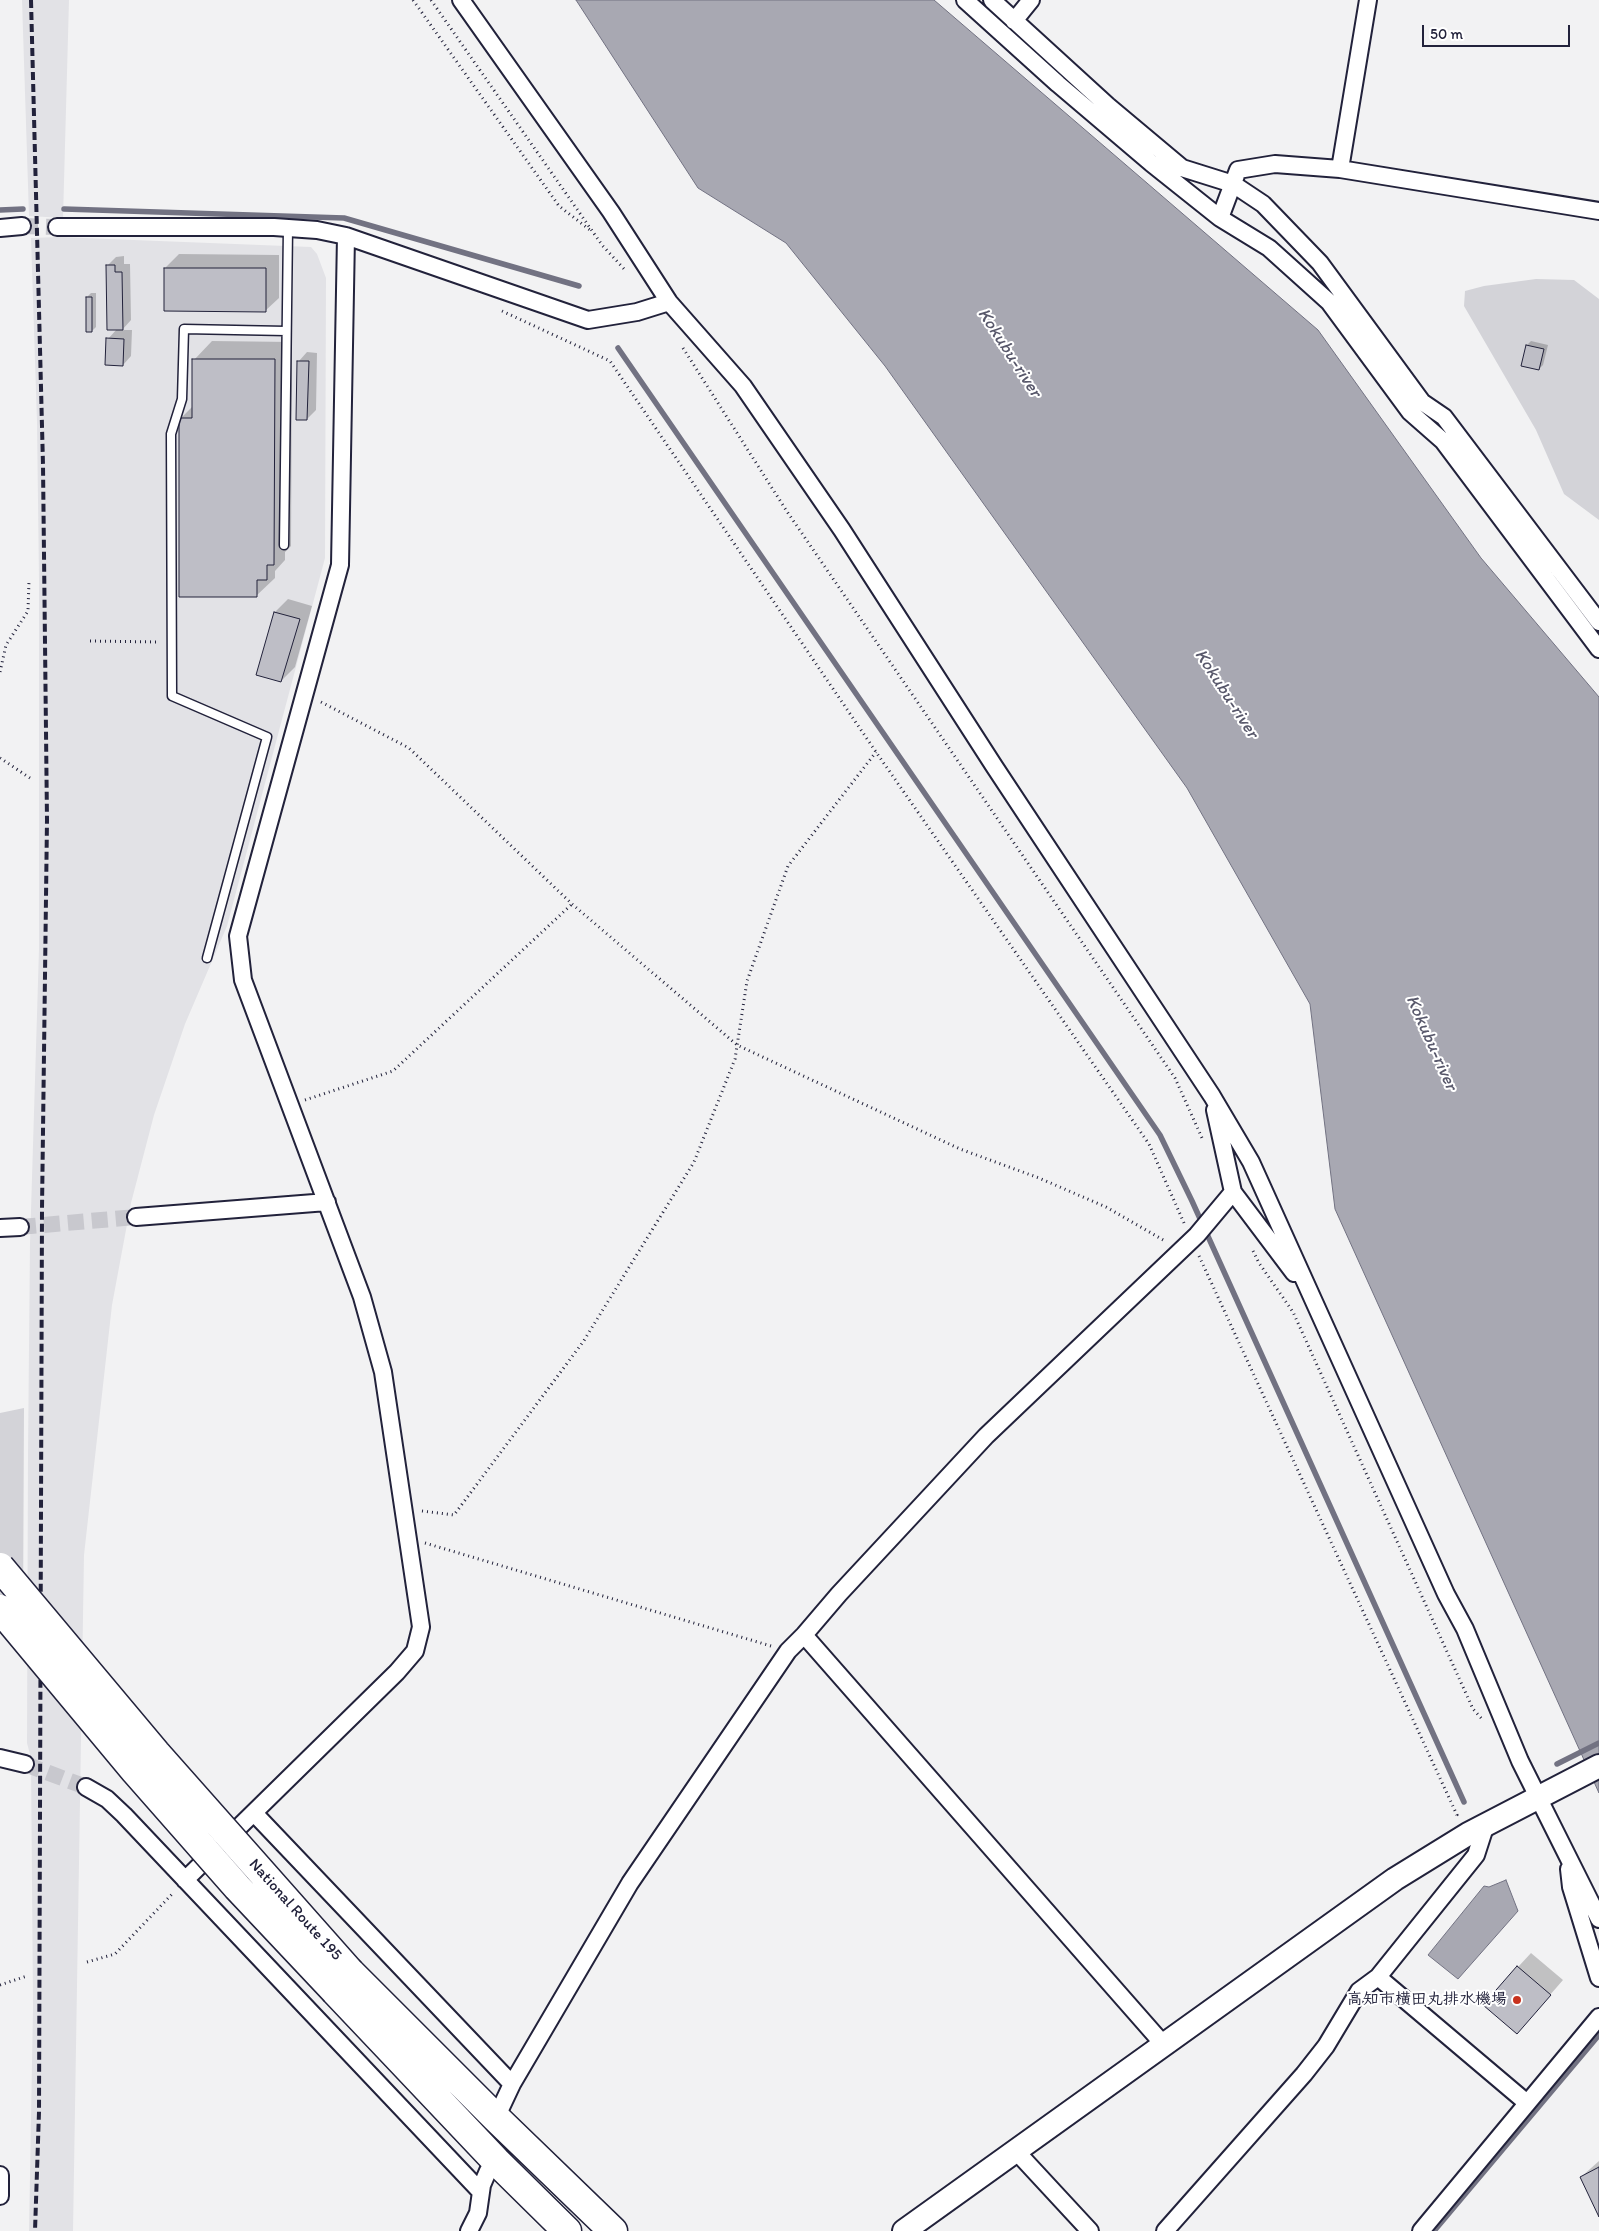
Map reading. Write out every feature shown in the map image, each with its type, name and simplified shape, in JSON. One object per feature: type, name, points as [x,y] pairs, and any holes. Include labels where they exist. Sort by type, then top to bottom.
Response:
[{"type":"highway","name":"National Route 195","points":[[0,1567],[156,1753],[342,1982],[496,2161],[567,2231]]},
{"type":"highway","name":"National Route 195","points":[[0,1609],[135,1771],[237,1887],[496,2118],[613,2231]]},
{"type":"street","points":[[461,0],[611,212],[669,302],[743,386],[842,530],[994,766],[1212,1096],[1251,1162],[1446,1594],[1469,1638],[1520,1761],[1546,1792],[1568,1855],[1599,1919]]},
{"type":"street","points":[[965,0],[1144,157],[1220,218],[1269,248],[1329,302],[1410,412],[1443,441],[1599,649]]},
{"type":"street","points":[[992,0],[1108,106],[1182,168],[1233,184],[1263,204],[1320,263],[1422,402],[1444,417],[1599,622]]},
{"type":"street","points":[[1014,21],[1031,0]]},
{"type":"street","points":[[1340,169],[1368,0]]},
{"type":"street","points":[[1220,218],[1238,170],[1275,164],[1340,169],[1599,211]]},
{"type":"street","points":[[0,228],[22,226]]},
{"type":"street","points":[[57,226],[288,228],[317,230],[346,236],[588,320],[637,312],[669,302]]},
{"type":"street","points":[[185,1880],[397,1672],[415,1650],[421,1627],[383,1372],[362,1297],[243,980],[238,936],[340,565],[346,236]]},
{"type":"street","points":[[1212,1096],[1234,1192],[1312,1298]]},
{"type":"street","points":[[496,2118],[512,2084],[630,1883],[788,1651],[804,1636],[838,1594],[986,1436],[1190,1241],[1234,1192]]},
{"type":"street","points":[[136,1217],[327,1202]]},
{"type":"street","points":[[0,1228],[20,1227]]},
{"type":"street","points":[[804,1636],[1164,2045]]},
{"type":"street","points":[[0,1758],[25,1764]]},
{"type":"street","points":[[904,2231],[1395,1879],[1486,1824],[1599,1766]]},
{"type":"street","points":[[86,1786],[107,1799],[481,2192]]},
{"type":"street","points":[[254,1813],[512,2084]]},
{"type":"street","points":[[1165,2231],[1304,2074],[1326,2046],[1359,1992],[1378,1977],[1476,1855],[1486,1824]]},
{"type":"street","points":[[1568,1855],[1571,1887],[1599,1978]]},
{"type":"street","points":[[1378,1977],[1527,2103]]},
{"type":"street","points":[[1421,2231],[1599,2016]]},
{"type":"street","points":[[1015,2150],[1090,2231]]},
{"type":"street","points":[[469,2231],[478,2213],[481,2192],[488,2171],[496,2161]]},
{"type":"street","points":[[0,2175],[0,2196]]},
{"type":"lane","points":[[284,546],[288,228]]},
{"type":"lane","points":[[207,958],[267,737],[172,696],[171,434],[182,399],[184,329],[286,331]]},
{"type":"path","points":[[413,0],[560,206],[594,233]]},
{"type":"path","points":[[431,0],[594,233],[627,272]]},
{"type":"path","points":[[495,308],[610,361],[876,752],[1149,1144],[1190,1241],[1458,1815],[1450,1821]]},
{"type":"path","points":[[683,347],[786,510],[1175,1078],[1202,1140]]},
{"type":"path","points":[[0,672],[6,646],[28,612],[28,581]]},
{"type":"path","points":[[90,641],[172,642]]},
{"type":"path","points":[[305,693],[409,748],[572,904],[737,1045],[960,1149],[1039,1178],[1190,1241]]},
{"type":"path","points":[[404,1509],[454,1515],[583,1342],[694,1162],[735,1059],[747,981],[788,866],[876,752]]},
{"type":"path","points":[[0,758],[30,778]]},
{"type":"path","points":[[291,1106],[393,1071],[572,904]]},
{"type":"path","points":[[1251,1247],[1259,1263],[1293,1312],[1473,1709],[1485,1722]]},
{"type":"path","points":[[408,1538],[788,1651]]},
{"type":"path","points":[[87,1962],[115,1954],[185,1880]]},
{"type":"path","points":[[0,1985],[27,1976]]},
{"type":"shaded area","points":[[22,0],[69,0],[63,218],[29,216]]},
{"type":"shaded area","points":[[58,237],[311,247],[317,254],[326,278],[325,558],[227,926],[185,1024],[154,1115],[131,1203],[112,1305],[84,1555],[73,2231],[29,2231],[33,2007],[31,1758],[27,1743],[28,1453],[30,1243],[39,949],[39,580],[37,422],[31,238]]},
{"type":"shaded area","points":[[1536,279],[1574,280],[1599,299],[1599,520],[1564,494],[1536,430],[1464,306],[1465,291],[1484,286]]},
{"type":"shaded area","points":[[24,1408],[23,1619],[0,1624],[0,1413]]},
{"type":"water","name":"Kokubu-river","points":[[576,0],[934,0],[1318,330],[1481,558],[1599,697],[1599,1793],[1335,1209],[1310,1004],[1187,788],[885,366],[786,243],[698,188]]},
{"type":"water","points":[[1506,1880],[1518,1911],[1458,1979],[1428,1955],[1484,1886],[1489,1887]]},
{"type":"building","points":[[106,265],[115,265],[115,272],[122,272],[123,330],[107,330]]},
{"type":"building","points":[[164,268],[266,268],[266,312],[164,311]]},
{"type":"building","points":[[86,297],[92,297],[92,332],[86,332]]},
{"type":"building","points":[[106,338],[124,339],[123,366],[105,365]]},
{"type":"building","points":[[1526,345],[1544,349],[1539,370],[1521,366]]},
{"type":"building","points":[[192,359],[275,359],[274,565],[267,565],[267,580],[257,580],[257,597],[179,597],[179,418],[192,418]]},
{"type":"building","points":[[297,361],[309,361],[307,420],[296,420]]},
{"type":"building","points":[[274,612],[300,619],[281,682],[256,675]]},
{"type":"building","name":"高知市横田丸排水機場","points":[[1517,1966],[1551,1995],[1517,2034],[1483,2005]]},
{"type":"building","points":[[1599,2167],[1599,2217],[1580,2177]]},
{"type":"waterway","points":[[0,210],[23,209]]},
{"type":"waterway","points":[[64,209],[344,218],[579,286]]},
{"type":"waterway","points":[[618,348],[1160,1135],[1192,1201],[1464,1802]]},
{"type":"waterway","points":[[1557,1764],[1599,1743]]},
{"type":"waterway","points":[[1434,2231],[1599,2035]]},
{"type":"tunnel","points":[[22,226],[57,227]]},
{"type":"tunnel","points":[[20,1227],[136,1217]]},
{"type":"tunnel","points":[[25,1764],[86,1787]]},
{"type":"railway","points":[[31,0],[43,465],[47,820],[42,1209],[39,2112],[35,2231]]},
{"type":"place","name":"高知市横田丸排水機場","points":[[1517,2000]]}]
